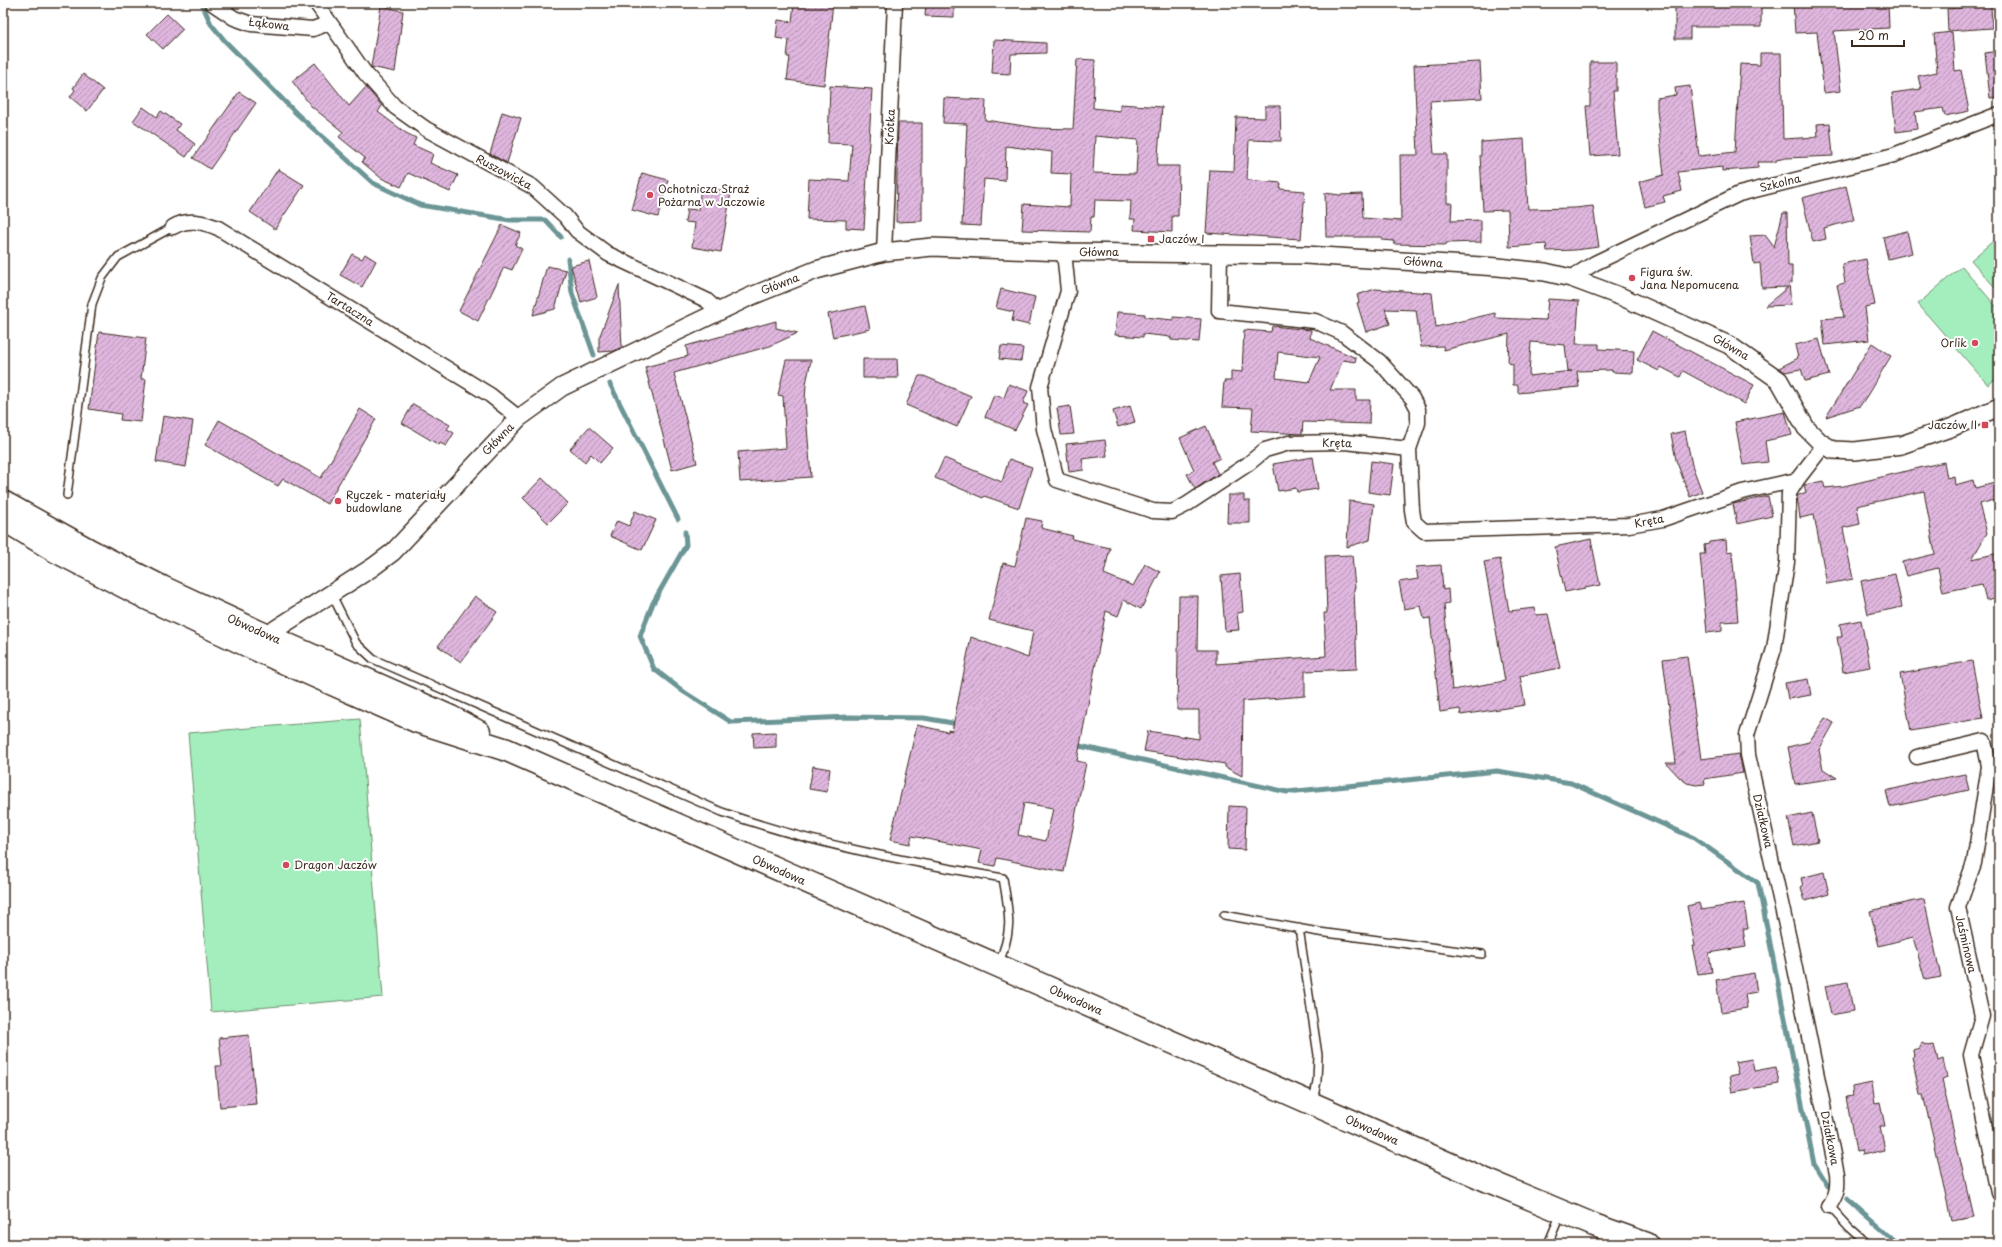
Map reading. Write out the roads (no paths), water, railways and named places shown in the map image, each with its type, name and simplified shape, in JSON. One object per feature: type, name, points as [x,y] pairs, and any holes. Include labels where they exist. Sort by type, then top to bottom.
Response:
[{"type":"main road","name":"Obwodowa","points":[[3,502],[264,644],[416,721],[507,750],[1313,1104],[1562,1211],[1647,1244]]},
{"type":"main road","name":"Obwodowa","points":[[3,519],[57,552],[140,595],[264,644]]},
{"type":"street","name":"Łąkowa","points":[[212,3],[234,18],[251,24],[314,28],[330,23]]},
{"type":"street","name":"Ruszowicka","points":[[316,3],[365,73],[395,107],[432,133],[533,187],[565,216],[577,231],[608,254],[706,300],[718,311]]},
{"type":"street","name":"Krótka","points":[[884,252],[896,3]]},
{"type":"street","name":"Szkolna","points":[[1571,278],[1595,263],[1739,194],[1894,155],[1999,114]]},
{"type":"street","name":"Tartaczna","points":[[173,227],[179,223],[190,221],[206,223],[218,228],[490,395],[519,418]]},
{"type":"street","name":"Główna","points":[[264,644],[393,552],[519,418],[562,386],[718,311],[816,270],[884,252],[932,247],[1064,252],[1305,255],[1498,266],[1545,272],[1571,278],[1629,300],[1729,345],[1779,380],[1806,428],[1824,445],[1833,450],[1855,451],[1901,444],[1953,427],[1999,407]]},
{"type":"street","name":"Kręta","points":[[1064,252],[1068,290],[1040,387],[1044,429],[1057,480],[1153,511],[1172,512],[1186,505],[1248,464],[1265,450],[1289,443],[1345,442],[1409,449],[1414,522],[1424,531],[1629,525],[1663,519],[1742,492],[1796,480]]},
{"type":"street","points":[[1220,254],[1219,311],[1315,321],[1342,334],[1379,361],[1412,398],[1418,409],[1418,423],[1409,449]]},
{"type":"street","name":"Działkowa","points":[[1824,445],[1796,480],[1789,493],[1787,562],[1774,649],[1746,735],[1748,755],[1789,939],[1837,1174],[1838,1188],[1835,1199],[1829,1206]]},
{"type":"street","name":"Jaśminowa","points":[[1916,757],[1984,741],[1988,760],[1989,766],[1974,863],[1958,907],[1982,1016],[1971,1055],[1999,1193]]},
{"type":"lane","points":[[67,495],[92,304],[102,278],[118,257],[173,227]]},
{"type":"lane","points":[[332,595],[356,643],[373,659],[722,812],[757,824],[808,838],[960,871],[1003,878],[1010,915],[1010,930],[997,966]]},
{"type":"lane","points":[[1224,915],[1299,928],[1482,954]]},
{"type":"lane","points":[[1299,928],[1318,1055],[1317,1081],[1313,1104]]},
{"type":"lane","points":[[1829,1206],[1848,1228],[1867,1244]]},
{"type":"lane","points":[[1548,1244],[1562,1211]]},
{"type":"waterway","points":[[202,4],[211,24],[225,41],[297,114],[373,183],[420,205],[510,220],[545,220],[561,237]]},
{"type":"waterway","points":[[568,259],[572,293],[594,355]]},
{"type":"waterway","points":[[610,384],[678,519]]},
{"type":"waterway","points":[[685,532],[686,545],[653,603],[640,636],[654,669],[684,692],[731,722],[849,717],[924,718],[958,724]]},
{"type":"waterway","points":[[1075,745],[1287,792],[1497,771],[1571,783],[1694,838],[1758,883],[1814,1164],[1828,1186]]},
{"type":"waterway","points":[[1847,1199],[1899,1244]]},
{"type":"place","name":"Ochotnicza Straż Pożarna w Jaczowie","points":[[650,195]]},
{"type":"place","name":"Jaczów I","points":[[1151,239]]},
{"type":"place","name":"Figura św. Jana Nepomucena","points":[[1632,278]]},
{"type":"place","name":"Orlik","points":[[1975,343]]},
{"type":"place","name":"Jaczów II","points":[[1985,425]]},
{"type":"place","name":"Ryczek - materiały budowlane","points":[[338,501]]},
{"type":"place","name":"Dragon Jaczów","points":[[286,865]]}]
